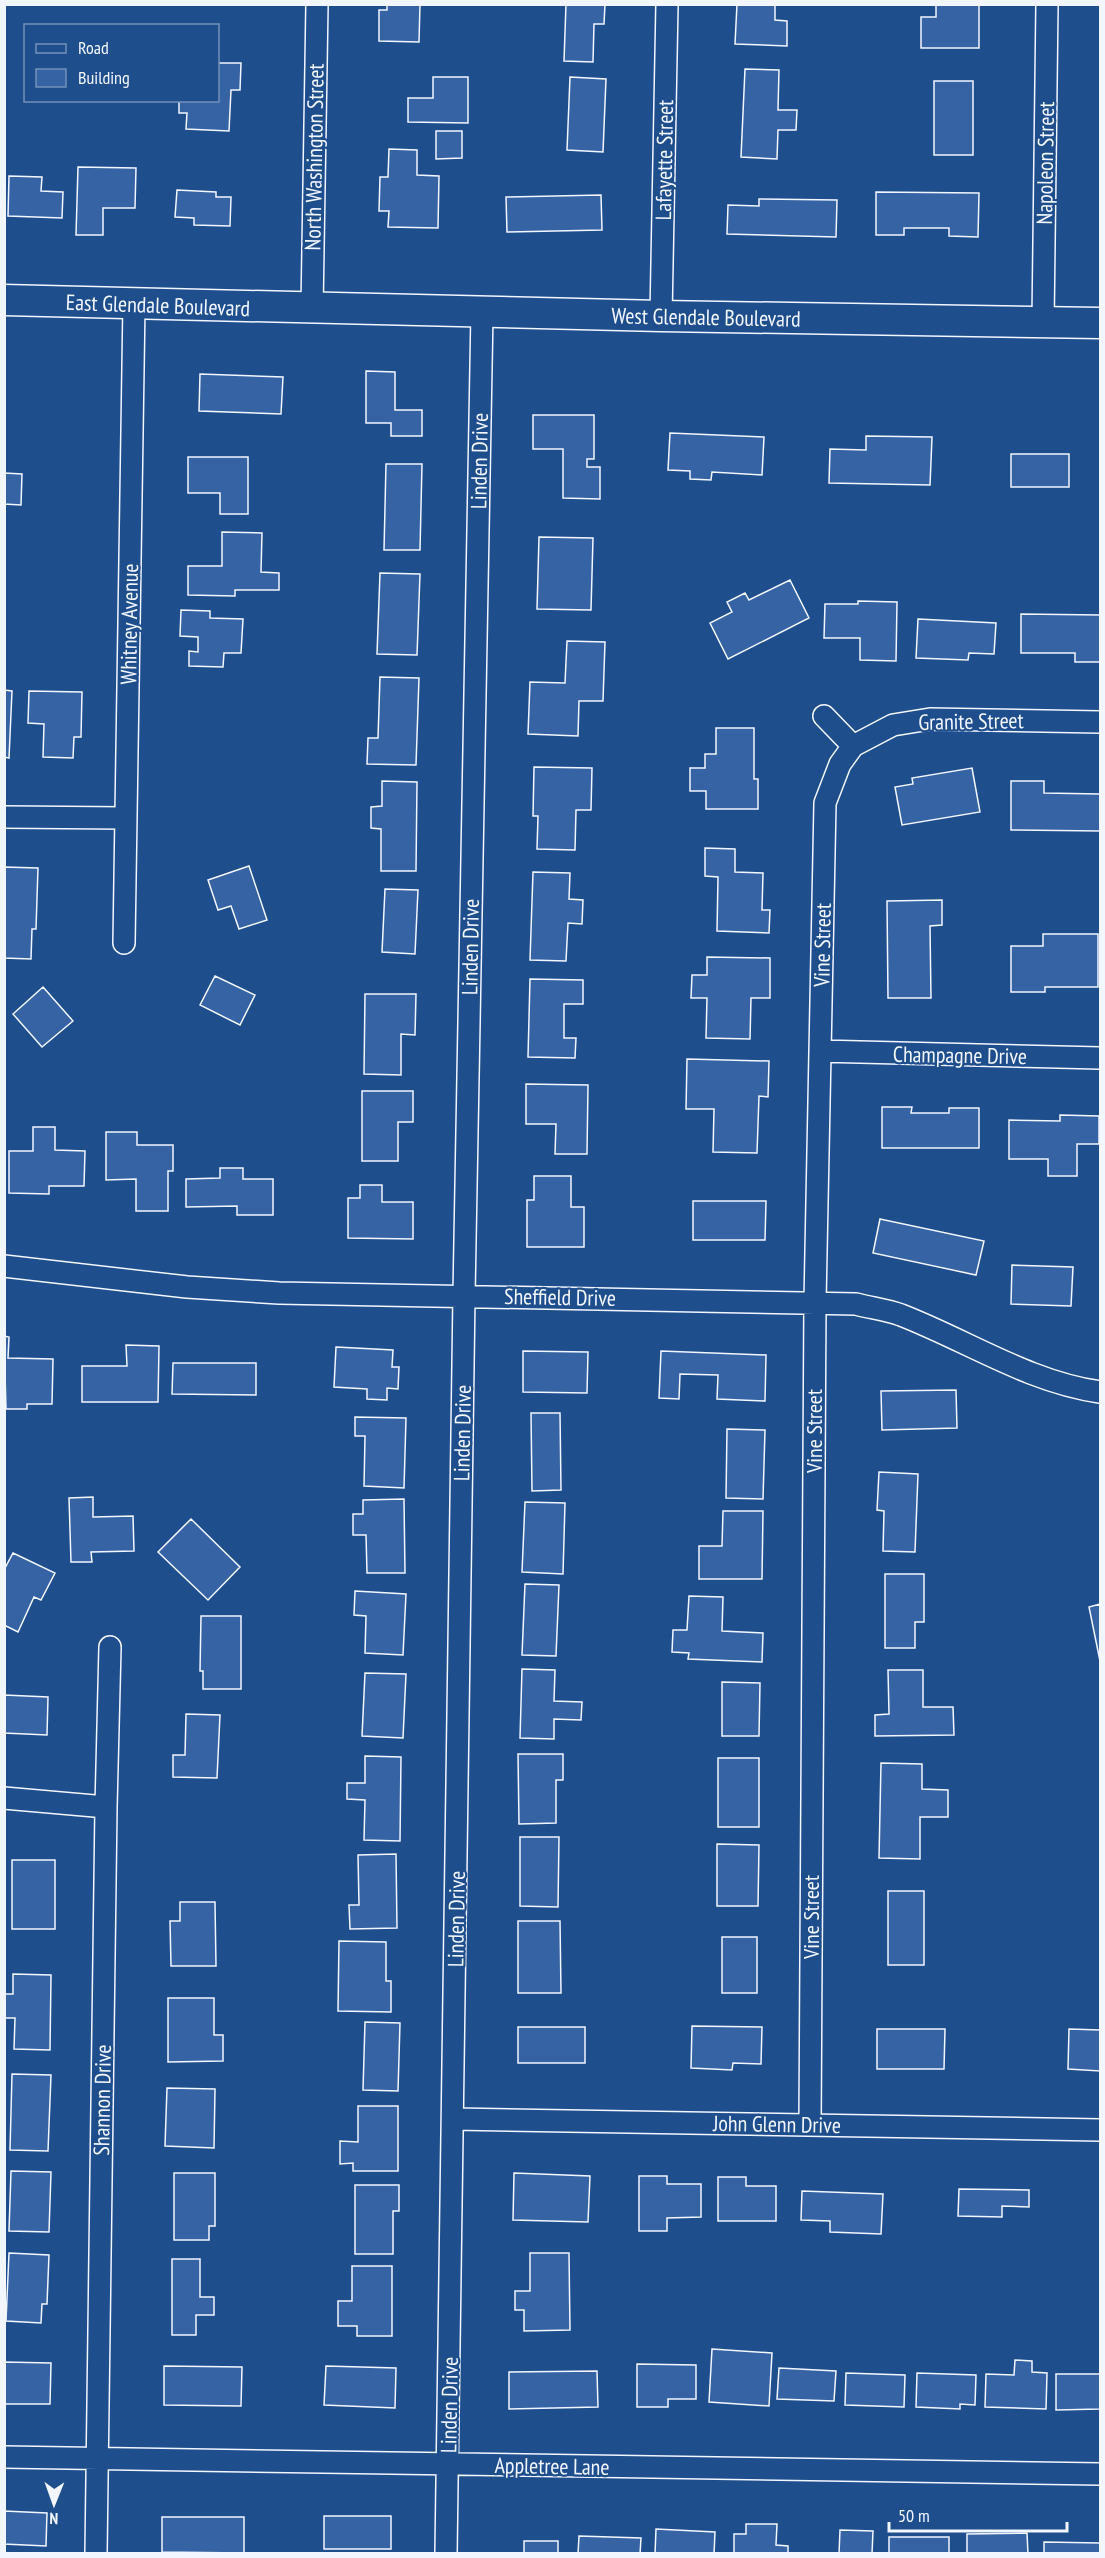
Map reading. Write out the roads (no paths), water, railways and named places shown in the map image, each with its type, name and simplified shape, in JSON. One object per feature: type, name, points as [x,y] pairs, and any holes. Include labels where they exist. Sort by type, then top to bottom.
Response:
[{"type":"street","name":"North Washington Street","points":[[312,309],[317,4]]},
{"type":"street","name":"Lafayette Street","points":[[661,316],[667,4]]},
{"type":"street","name":"Napoleon Street","points":[[1043,322],[1047,4]]},
{"type":"street","name":"East Glendale Boulevard","points":[[4,300],[312,309]]},
{"type":"street","name":"Whitney Avenue","points":[[124,943],[134,304]]},
{"type":"street","name":"West Glendale Boulevard","points":[[312,309],[1101,323]]},
{"type":"street","name":"Linden Drive","points":[[446,2553],[464,1295],[482,312]]},
{"type":"street","points":[[824,716],[853,746]]},
{"type":"street","name":"Granite Street","points":[[853,746],[894,725],[930,718],[1101,722]]},
{"type":"street","name":"Vine Street","points":[[810,2124],[815,1302],[825,803],[840,764],[853,746]]},
{"type":"street","points":[[4,818],[126,818]]},
{"type":"street","name":"Champagne Drive","points":[[820,1052],[1101,1058]]},
{"type":"street","name":"Sheffield Drive","points":[[4,1266],[187,1287],[279,1293],[856,1304],[900,1315],[1038,1377],[1076,1388],[1101,1392]]},
{"type":"street","name":"Shannon Drive","points":[[96,2553],[110,1647]]},
{"type":"street","points":[[4,1798],[106,1807]]},
{"type":"street","name":"John Glenn Drive","points":[[454,2119],[1101,2130]]},
{"type":"street","name":"Appletree Lane","points":[[4,2457],[1101,2474]]}]
